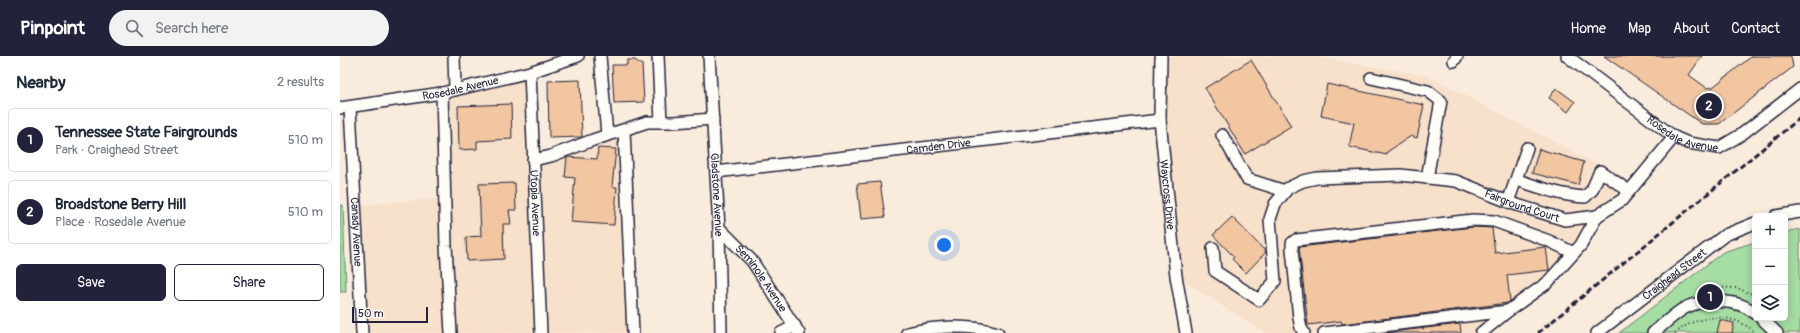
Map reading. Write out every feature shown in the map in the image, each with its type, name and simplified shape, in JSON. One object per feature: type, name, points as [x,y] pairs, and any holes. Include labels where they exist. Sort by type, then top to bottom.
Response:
[{"type":"street","points":[[454,56],[454,90]]},
{"type":"street","name":"Rosedale Avenue","points":[[345,108],[442,93],[530,72],[557,59],[578,56]]},
{"type":"street","points":[[600,56],[607,135]]},
{"type":"street","points":[[658,56],[661,122]]},
{"type":"street","name":"Gladstone Avenue","points":[[709,56],[719,228],[721,333]]},
{"type":"street","name":"Waycross Drive","points":[[1161,56],[1160,120],[1176,276],[1186,333]]},
{"type":"street","name":"Rosedale Avenue","points":[[1567,56],[1674,137],[1688,144],[1719,148],[1742,134],[1800,89]]},
{"type":"street","name":"Utopia Avenue","points":[[530,72],[541,333]]},
{"type":"street","points":[[1371,78],[1428,91],[1442,101],[1427,178]]},
{"type":"street","points":[[442,93],[446,246],[451,333]]},
{"type":"street","name":"Canady Avenue","points":[[345,108],[362,333]]},
{"type":"street","points":[[533,160],[551,156],[647,122],[713,119]]},
{"type":"street","name":"Camden Drive","points":[[716,172],[1160,120]]},
{"type":"street","points":[[624,130],[633,333]]},
{"type":"street","points":[[1213,248],[1215,271],[1259,300],[1275,281],[1270,218],[1275,204],[1285,191],[1247,179],[1222,135]]},
{"type":"street","name":"Fairground Court","points":[[1285,191],[1303,180],[1317,178],[1400,175],[1456,181],[1508,202],[1565,220],[1597,216],[1622,200],[1674,137]]},
{"type":"street","points":[[1508,202],[1527,148]]},
{"type":"street","points":[[1517,180],[1544,189],[1585,197],[1592,190],[1600,171],[1629,191]]},
{"type":"street","points":[[1788,214],[1800,212]]},
{"type":"street","points":[[1481,333],[1508,310],[1547,283],[1581,245],[1597,216]]},
{"type":"street","points":[[1304,333],[1301,328],[1299,318],[1292,249],[1292,243],[1296,240],[1473,220],[1494,221],[1548,241],[1574,253]]},
{"type":"street","name":"Craighead Street","points":[[1597,333],[1725,236],[1752,224]]},
{"type":"street","name":"Seminole Avenue","points":[[719,228],[752,261],[797,330]]},
{"type":"street","points":[[1653,333],[1684,309],[1704,302],[1736,304],[1752,311]]},
{"type":"street","points":[[1324,333],[1508,310]]},
{"type":"street","points":[[1764,321],[1777,333]]},
{"type":"street","points":[[907,333],[928,328],[958,326],[998,333]]},
{"type":"street","points":[[781,333],[797,330]]},
{"type":"path","points":[[1703,287],[1736,288],[1752,294]]},
{"type":"path","points":[[1675,333],[1686,324],[1706,317],[1730,319],[1745,325],[1756,333]]},
{"type":"shaded area","points":[[1161,56],[1309,56],[1426,75],[1635,184],[1493,333],[1264,333],[1176,276]]},
{"type":"shaded area","points":[[530,72],[534,159],[624,130],[633,333],[362,333],[356,205],[445,198],[442,93]]},
{"type":"green space","points":[[340,205],[343,205],[346,292],[340,292]]},
{"type":"green space","points":[[1800,229],[1800,333],[1619,333],[1723,252],[1752,243],[1752,321],[1788,321],[1788,231]]},
{"type":"building","points":[[1604,56],[1702,56],[1689,75],[1707,88],[1713,87],[1752,56],[1791,56],[1793,67],[1719,124],[1702,124]]},
{"type":"building","points":[[627,60],[635,60],[642,64],[644,102],[614,103],[612,65],[627,65]]},
{"type":"building","points":[[1251,60],[1291,126],[1245,154],[1205,88]]},
{"type":"building","points":[[580,80],[582,137],[549,138],[548,81]]},
{"type":"building","points":[[1327,84],[1424,105],[1417,138],[1411,136],[1387,152],[1387,155],[1349,147],[1354,123],[1321,116]]},
{"type":"building","points":[[1556,88],[1575,102],[1568,112],[1549,98]]},
{"type":"building","points":[[511,104],[512,139],[477,141],[477,149],[459,150],[458,106]]},
{"type":"building","points":[[598,148],[616,149],[612,187],[617,187],[614,225],[571,222],[575,178],[565,177],[567,157],[597,159]]},
{"type":"building","points":[[1539,149],[1584,162],[1578,185],[1532,173]]},
{"type":"building","points":[[880,182],[885,217],[861,219],[857,184]]},
{"type":"building","points":[[515,183],[516,210],[509,210],[511,224],[503,224],[504,259],[467,261],[466,237],[481,236],[479,184]]},
{"type":"building","points":[[1232,217],[1266,252],[1246,273],[1232,259],[1234,257],[1213,235]]},
{"type":"building","points":[[1473,227],[1492,228],[1495,253],[1546,247],[1549,270],[1507,275],[1510,301],[1508,303],[1342,324],[1341,321],[1308,325],[1299,247]]},
{"type":"building","points":[[1720,320],[1734,323],[1732,333],[1717,333]]},
{"type":"building","points":[[1460,324],[1461,333],[1383,333]]},
{"type":"railway","points":[[1538,333],[1800,118]]},
{"type":"place","name":"Broadstone Berry Hill","points":[[1709,106]]},
{"type":"place","name":"Tennessee State Fairgrounds","points":[[1710,297]]}]
